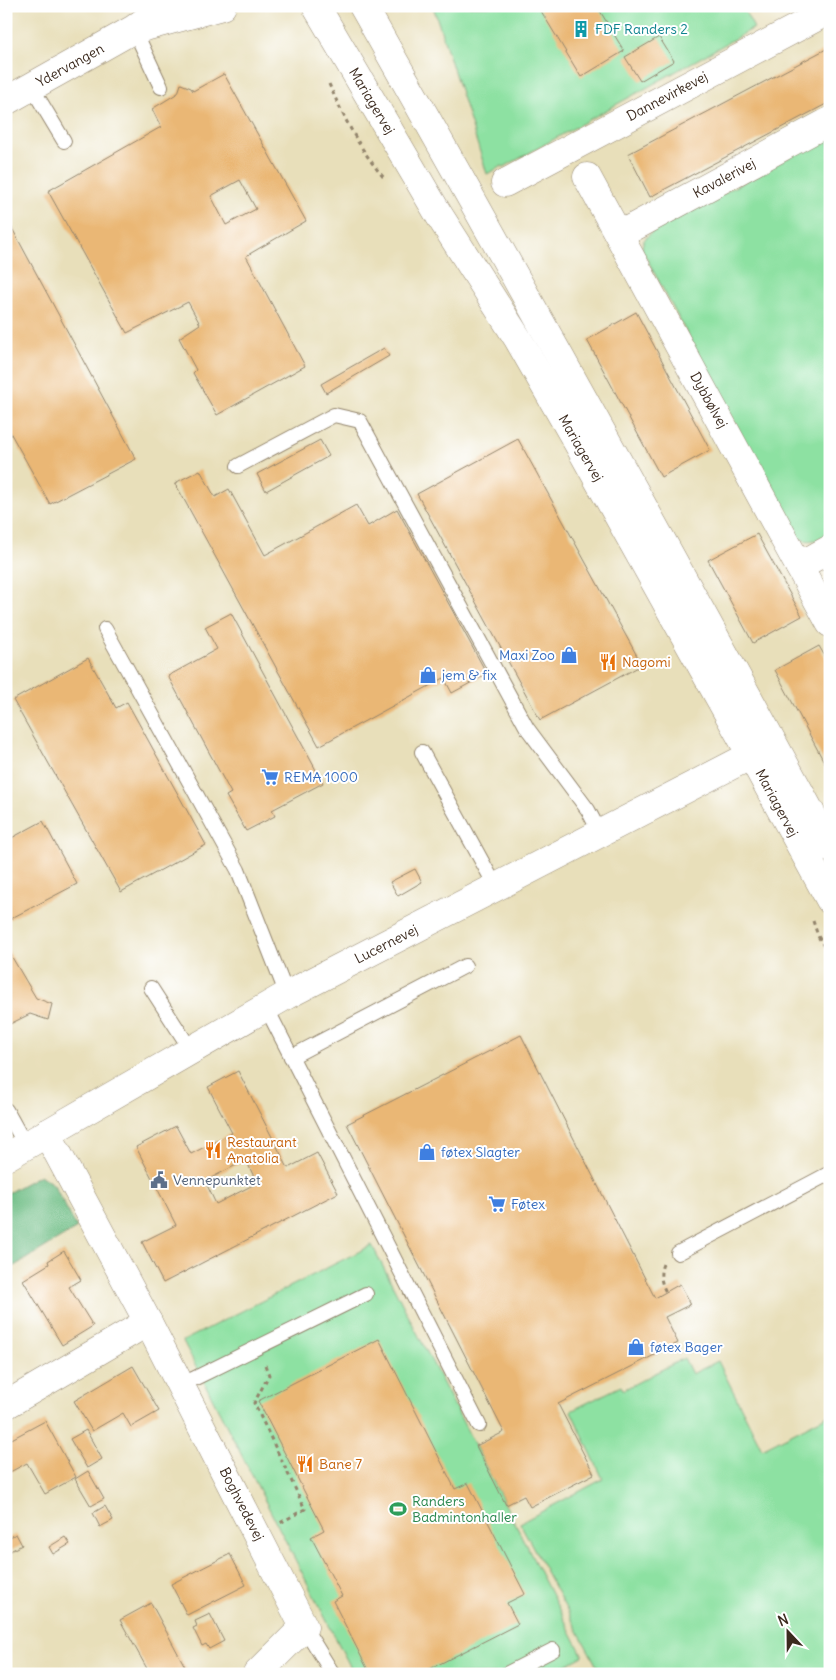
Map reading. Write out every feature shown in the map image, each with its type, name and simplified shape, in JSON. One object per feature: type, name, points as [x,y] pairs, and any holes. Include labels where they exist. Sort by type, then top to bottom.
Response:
[{"type":"street","name":"Ydervangen","points":[[6,101],[134,29],[165,6]]},
{"type":"street","name":"Ydervangen","points":[[134,29],[222,6]]},
{"type":"street","name":"Mariagervej","points":[[316,6],[439,215],[518,339],[582,451],[762,749],[830,848]]},
{"type":"street","name":"Mariagervej","points":[[363,6],[481,215],[762,749],[830,900]]},
{"type":"street","name":"Dannevirkevej","points":[[505,183],[830,10]]},
{"type":"street","name":"Kavalerivej","points":[[618,235],[830,121]]},
{"type":"street","name":"Dybbølvej","points":[[587,177],[830,623]]},
{"type":"street","points":[[800,566],[830,550]]},
{"type":"street","name":"Lucernevej","points":[[26,1145],[276,1001],[762,749]]},
{"type":"street","name":"Boghvedevej","points":[[26,1145],[148,1322],[304,1627]]},
{"type":"street","points":[[6,1405],[148,1322]]},
{"type":"street","points":[[257,1674],[304,1627]]},
{"type":"lane","points":[[134,29],[161,86]]},
{"type":"lane","points":[[32,86],[64,141]]},
{"type":"lane","points":[[238,466],[334,415],[360,421],[527,728],[588,810],[600,833]]},
{"type":"lane","points":[[104,630],[238,870],[291,1057],[479,1425]]},
{"type":"lane","points":[[422,752],[496,887]]},
{"type":"lane","points":[[291,1057],[465,966]]},
{"type":"lane","points":[[151,988],[191,1050]]},
{"type":"lane","points":[[6,1110],[26,1145]]},
{"type":"lane","points":[[678,1253],[830,1173]]},
{"type":"lane","points":[[181,1385],[366,1294]]},
{"type":"lane","points":[[304,1627],[333,1674]]},
{"type":"lane","points":[[506,1674],[553,1650]]},
{"type":"path","points":[[257,1348],[269,1375],[254,1403],[305,1509],[258,1535]]},
{"type":"green space","points":[[433,6],[742,6],[754,28],[504,167],[502,166],[487,174]]},
{"type":"green space","points":[[830,135],[830,534],[809,541],[796,537],[642,247],[644,240],[652,232]]},
{"type":"green space","points":[[40,1175],[54,1185],[77,1228],[6,1271],[6,1194]]},
{"type":"green space","points":[[372,1245],[583,1656],[549,1674],[354,1674],[183,1341]]},
{"type":"green space","points":[[684,1358],[692,1374],[718,1361],[762,1449],[830,1414],[830,1674],[601,1674],[520,1523],[603,1479],[571,1411],[621,1386],[623,1390]]},
{"type":"building","name":"FDF Randers 2","points":[[538,6],[597,6],[624,51],[581,77]]},
{"type":"building","points":[[659,37],[674,61],[640,81],[625,57]]},
{"type":"building","points":[[830,47],[830,102],[650,197],[628,154]]},
{"type":"building","points":[[224,74],[306,221],[246,256],[305,366],[217,415],[193,373],[196,370],[179,338],[200,324],[188,302],[127,333],[48,191],[161,127],[152,109],[178,93],[181,84],[191,88],[193,91]],"holes":[[[240,180],[256,209],[226,225],[211,196]]]},
{"type":"building","points":[[6,217],[136,459],[50,504],[6,425]]},
{"type":"building","points":[[636,312],[710,450],[661,477],[587,340]]},
{"type":"building","points":[[384,348],[389,356],[326,393],[321,384]]},
{"type":"building","points":[[518,439],[642,665],[540,720],[417,494]]},
{"type":"building","points":[[320,440],[329,456],[266,491],[257,474]]},
{"type":"building","points":[[200,470],[215,497],[229,489],[265,555],[356,505],[368,526],[397,509],[487,674],[452,693],[444,678],[319,746],[175,483]]},
{"type":"building","points":[[757,534],[802,616],[753,643],[708,560]]},
{"type":"building","points":[[231,613],[323,783],[272,810],[275,816],[246,831],[226,796],[231,793],[168,676],[217,649],[205,627]]},
{"type":"building","points":[[819,646],[830,665],[830,773],[775,670]]},
{"type":"building","points":[[88,658],[116,708],[127,702],[206,845],[121,892],[13,700]]},
{"type":"building","points":[[43,821],[77,884],[6,921],[6,841]]},
{"type":"building","points":[[415,869],[422,882],[398,896],[390,882]]},
{"type":"building","points":[[6,947],[36,998],[52,1004],[48,1020],[30,1014],[6,1026]]},
{"type":"building","name":"Føtex","points":[[521,1035],[655,1298],[680,1284],[691,1304],[665,1317],[678,1343],[558,1404],[594,1474],[530,1507],[524,1496],[506,1505],[476,1446],[504,1432],[347,1124]]},
{"type":"building","points":[[238,1071],[288,1168],[317,1153],[338,1193],[163,1283],[142,1242],[176,1225],[136,1147],[176,1126],[191,1154],[232,1133],[208,1087]],"holes":[[[246,1160],[257,1183],[216,1204],[205,1181]]]},
{"type":"building","points":[[64,1251],[81,1280],[69,1287],[93,1326],[62,1345],[23,1280],[49,1264],[48,1261]]},
{"type":"building","name":"Randers Badmintonhaller","points":[[379,1339],[455,1489],[468,1483],[525,1594],[507,1603],[518,1624],[420,1674],[370,1674],[333,1601],[342,1596],[311,1537],[324,1530],[258,1401]]},
{"type":"building","points":[[133,1366],[159,1411],[131,1427],[123,1413],[92,1431],[74,1401]]},
{"type":"building","points":[[45,1421],[76,1477],[45,1494],[27,1463],[10,1472],[6,1466],[6,1442]]},
{"type":"building","points":[[86,1430],[102,1459],[87,1468],[70,1439]]},
{"type":"building","points":[[88,1471],[104,1499],[91,1506],[75,1479]]},
{"type":"building","points":[[105,1506],[113,1520],[100,1527],[93,1513]]},
{"type":"building","points":[[16,1534],[22,1545],[6,1553],[6,1539]]},
{"type":"building","points":[[65,1537],[70,1544],[53,1554],[49,1547]]},
{"type":"building","points":[[230,1554],[246,1585],[187,1615],[171,1584]]},
{"type":"building","points":[[151,1603],[189,1674],[150,1674],[120,1620]]},
{"type":"building","points":[[210,1614],[224,1641],[209,1649],[206,1644],[202,1646],[193,1628],[197,1626],[195,1621]]},
{"type":"place","name":"FDF Randers 2","points":[[581,29]]},
{"type":"place","name":"Maxi Zoo","points":[[569,655]]},
{"type":"place","name":"Nagomi","points":[[608,662]]},
{"type":"place","name":"jem & fix","points":[[428,675]]},
{"type":"place","name":"REMA 1000","points":[[270,777]]},
{"type":"place","name":"Restaurant Anatolia","points":[[213,1150]]},
{"type":"place","name":"føtex Slagter","points":[[427,1152]]},
{"type":"place","name":"Vennepunktet","points":[[159,1180]]},
{"type":"place","name":"Føtex","points":[[497,1204]]},
{"type":"place","name":"føtex Bager","points":[[636,1347]]},
{"type":"place","name":"Bane 7","points":[[305,1464]]},
{"type":"place","name":"Randers Badmintonhaller","points":[[398,1509]]}]
